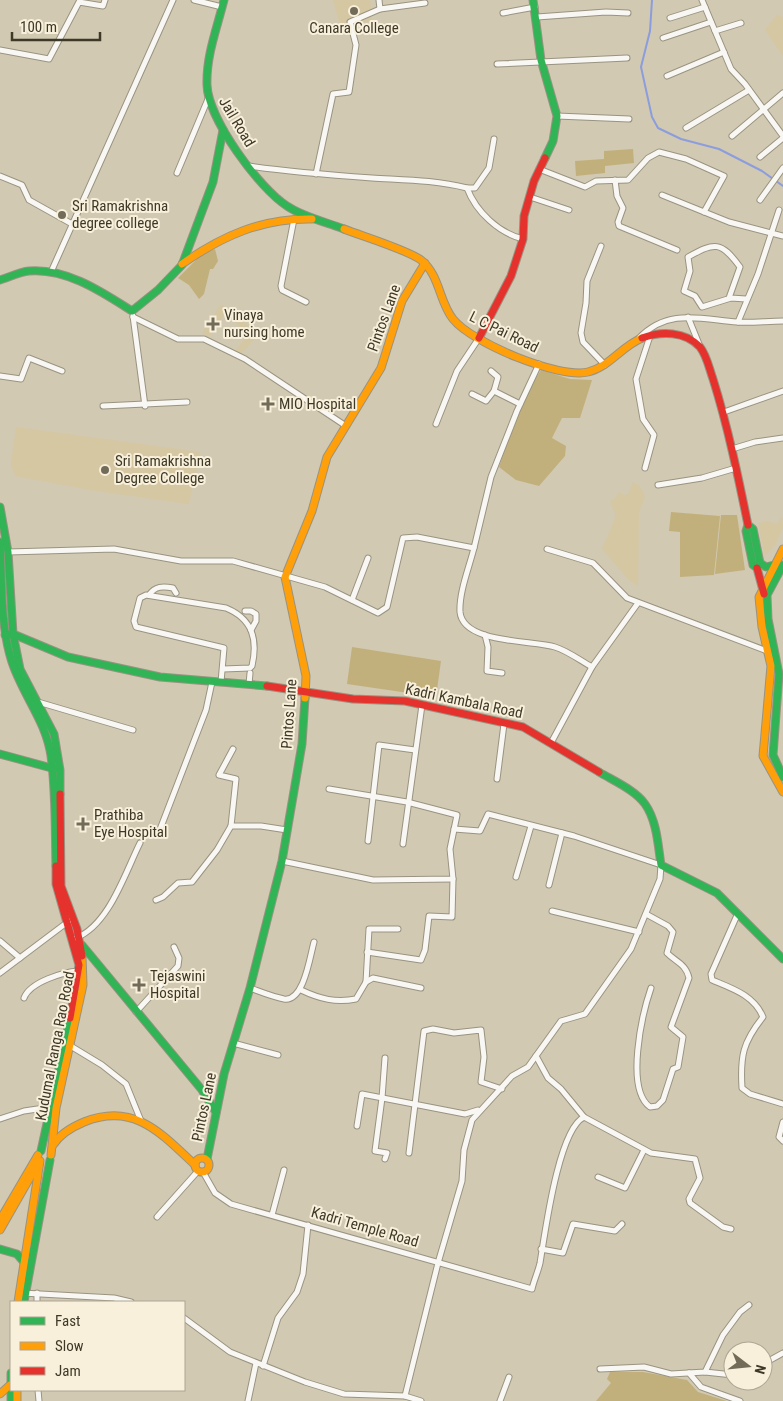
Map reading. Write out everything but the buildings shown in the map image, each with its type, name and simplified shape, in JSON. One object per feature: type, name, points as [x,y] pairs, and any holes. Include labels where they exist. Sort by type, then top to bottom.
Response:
[{"type":"street","points":[[0,50],[49,59],[79,2],[103,6],[105,0]]},
{"type":"street","points":[[50,272],[173,0]]},
{"type":"street","points":[[194,0],[223,3]]},
{"type":"street","points":[[380,0],[380,9]]},
{"type":"street","points":[[702,0],[731,69],[749,90],[783,137],[760,157]]},
{"type":"street","name":"Jail Road","points":[[223,3],[208,61],[208,99],[223,130],[249,166],[279,200],[288,207],[320,220]]},
{"type":"street","points":[[316,174],[333,94],[349,92],[356,45],[350,22],[380,9],[425,3]]},
{"type":"street","points":[[436,424],[457,371],[479,338],[511,276],[523,239],[524,216],[539,169],[553,141],[557,116],[541,60],[534,4],[503,13]]},
{"type":"street","points":[[670,18],[705,8]]},
{"type":"street","points":[[537,17],[606,12],[628,13]]},
{"type":"street","points":[[663,38],[711,22]]},
{"type":"street","points":[[715,31],[741,23]]},
{"type":"street","points":[[667,76],[724,52]]},
{"type":"street","points":[[497,64],[541,60],[627,58]]},
{"type":"street","points":[[686,128],[749,90]]},
{"type":"street","points":[[732,136],[783,93]]},
{"type":"street","points":[[177,173],[208,99]]},
{"type":"street","points":[[557,116],[629,119]]},
{"type":"street","points":[[182,265],[213,182],[223,130]]},
{"type":"street","points":[[249,166],[316,174],[437,181],[474,188],[480,183],[489,168],[494,139]]},
{"type":"street","points":[[218,156],[225,148],[238,151]]},
{"type":"street","points":[[539,169],[580,187],[585,187],[596,181],[628,180],[633,177],[648,158],[658,152],[686,159],[724,176],[704,212]]},
{"type":"street","points":[[760,200],[783,168]]},
{"type":"street","points":[[0,176],[22,185],[29,200],[72,224]]},
{"type":"street","points":[[615,180],[617,196],[623,208],[618,222],[619,226],[677,250]]},
{"type":"street","points":[[467,188],[474,204],[486,217],[512,236],[523,239]]},
{"type":"street","points":[[662,195],[729,222],[783,236]]},
{"type":"street","points":[[530,197],[569,210]]},
{"type":"street","points":[[738,322],[758,274],[779,210]]},
{"type":"street","points":[[294,219],[281,286],[282,290],[306,302]]},
{"type":"street","points":[[133,314],[182,265],[213,243],[249,226],[268,220],[320,220]]},
{"type":"street","name":"L C Pai Road","points":[[320,220],[415,257],[433,272],[453,320],[479,338],[562,372],[588,373],[606,365],[633,344],[657,333],[677,334],[687,339],[703,353]]},
{"type":"street","points":[[729,298],[740,267],[727,249],[715,245],[688,257],[690,271],[684,291],[694,296],[702,307],[729,298],[746,299]]},
{"type":"street","points":[[601,246],[587,281],[586,303],[581,333],[583,342],[606,365]]},
{"type":"street","name":"Pintos Lane","points":[[206,1159],[200,1158],[199,1170],[209,1168],[206,1159],[232,1043],[250,988],[282,861],[302,744],[306,676],[285,577],[312,511],[327,457],[381,368],[402,300],[424,263]]},
{"type":"street","points":[[0,280],[28,271],[50,272],[100,291],[133,314],[178,339],[204,339],[246,358],[346,426]]},
{"type":"street","points":[[133,314],[144,406]]},
{"type":"street","points":[[688,317],[724,412],[748,525],[753,529],[762,591],[767,598]]},
{"type":"street","points":[[633,344],[649,327],[660,322],[688,317],[738,322],[783,321]]},
{"type":"street","points":[[645,468],[654,435],[643,419],[636,379],[650,336]]},
{"type":"street","points":[[0,376],[21,379],[29,358],[62,371]]},
{"type":"street","points":[[539,364],[520,404],[491,477],[462,596],[460,614],[469,627],[485,635],[556,647],[592,667]]},
{"type":"street","points":[[472,394],[486,401],[494,391],[498,377],[491,372]]},
{"type":"street","points":[[494,391],[520,404]]},
{"type":"street","points":[[724,412],[783,393]]},
{"type":"street","points":[[103,406],[144,406],[187,402]]},
{"type":"street","points":[[732,448],[783,438]]},
{"type":"street","points":[[658,485],[702,478],[736,468]]},
{"type":"street","name":"Kudumal Ranga Rao Road","points":[[0,507],[8,552],[6,637],[20,669],[54,734],[61,886],[84,964],[83,986],[56,1108],[50,1155],[22,1293],[24,1301]]},
{"type":"street","points":[[8,552],[114,549],[181,561],[233,561],[325,587],[378,613],[387,607],[401,541],[406,536],[474,548]]},
{"type":"street","points":[[0,542],[6,637],[15,675],[44,728],[56,769],[56,884],[69,922],[77,941],[202,1090],[216,1112]]},
{"type":"street","points":[[547,549],[593,564],[627,598],[767,651]]},
{"type":"street","points":[[783,549],[759,597],[762,626],[771,666],[763,756],[783,792]]},
{"type":"street","points":[[352,600],[368,558]]},
{"type":"street","points":[[758,566],[774,565]]},
{"type":"street","points":[[783,565],[767,598],[768,619],[778,674],[773,755],[783,777]]},
{"type":"street","points":[[149,595],[152,590],[160,587],[173,588],[176,593]]},
{"type":"street","points":[[221,682],[224,650],[222,646],[136,627],[134,621],[140,598],[149,595],[226,608],[238,614],[251,630],[255,640],[252,666],[250,668],[223,669]]},
{"type":"street","points":[[551,743],[592,667],[638,603]]},
{"type":"street","points":[[244,611],[252,610],[256,614],[256,621],[251,630]]},
{"type":"street","points":[[485,635],[488,647],[487,671],[502,673]]},
{"type":"street","name":"Kadri Kambala Road","points":[[6,637],[68,656],[160,677],[249,684],[422,705],[523,727],[633,793],[645,804],[656,830],[661,865]]},
{"type":"street","points":[[249,684],[250,673]]},
{"type":"street","points":[[159,832],[206,710],[212,682]]},
{"type":"street","points":[[38,702],[133,730]]},
{"type":"street","points":[[403,844],[407,802],[422,705]]},
{"type":"street","points":[[497,779],[504,724]]},
{"type":"street","points":[[368,841],[379,745],[415,750]]},
{"type":"street","points":[[156,900],[163,898],[178,883],[192,882],[217,850],[231,826],[236,778],[219,775],[232,749]]},
{"type":"street","points":[[0,754],[56,769]]},
{"type":"street","points":[[329,789],[407,802],[457,815],[450,849],[453,879],[452,917],[429,916],[425,950],[421,960],[367,952]]},
{"type":"street","points":[[454,829],[480,831],[488,814],[562,833],[661,865],[717,893],[783,959]]},
{"type":"street","points":[[231,826],[261,826],[287,830]]},
{"type":"street","points":[[516,878],[531,826]]},
{"type":"street","points":[[549,884],[562,833]]},
{"type":"street","points":[[77,941],[98,923],[108,910],[140,843]]},
{"type":"street","points":[[282,861],[373,880],[453,879]]},
{"type":"street","points":[[405,1396],[438,1262],[462,1181],[464,1150],[470,1125],[481,1109],[502,1089],[512,1076],[528,1067],[562,1021],[585,1014],[632,949],[660,879],[661,865]]},
{"type":"street","points":[[552,911],[639,932]]},
{"type":"street","points":[[738,913],[711,974],[712,980],[738,990],[760,1011],[763,1017],[751,1032],[742,1050],[742,1088],[750,1094],[783,1104]]},
{"type":"street","points":[[646,914],[668,926],[673,932],[667,954],[683,965],[689,978],[671,1027],[683,1037],[680,1061],[678,1067],[673,1069],[663,1100],[657,1106],[650,1107],[645,1104],[640,1093],[637,1072],[638,1047],[650,988]]},
{"type":"street","points":[[0,972],[69,922]]},
{"type":"street","points":[[301,990],[319,998],[342,1002],[356,999],[366,982],[369,930],[398,929]]},
{"type":"street","points":[[0,941],[20,958]]},
{"type":"street","points":[[18,1301],[22,1293],[23,1261],[40,1157],[76,991],[79,971],[77,941]]},
{"type":"street","points":[[250,988],[286,1000],[301,990],[314,942]]},
{"type":"street","points":[[136,1012],[178,966],[179,958],[174,947]]},
{"type":"street","points":[[24,998],[28,991],[38,984],[65,973],[79,971]]},
{"type":"street","points":[[366,982],[373,978],[421,988]]},
{"type":"street","points":[[408,1153],[424,1030],[433,1029],[454,1033],[482,1030],[484,1062],[480,1078],[481,1082],[502,1089]]},
{"type":"street","points":[[232,1043],[278,1055]]},
{"type":"street","points":[[69,1045],[102,1065],[126,1084],[141,1121]]},
{"type":"street","points":[[536,1056],[548,1078],[561,1089],[584,1117],[644,1150],[658,1155],[694,1158],[700,1178],[689,1199],[690,1203],[723,1227],[731,1229]]},
{"type":"street","points":[[385,1058],[375,1151],[387,1153],[385,1159]]},
{"type":"street","points":[[357,1126],[362,1094],[465,1114],[481,1109]]},
{"type":"street","points":[[0,1119],[24,1111],[51,1107]]},
{"type":"street","name":"Kadri Temple Road","points":[[50,1155],[58,1137],[90,1119],[122,1113],[141,1121],[182,1153],[199,1170],[215,1193],[232,1204],[532,1289],[539,1265],[541,1249]]},
{"type":"street","points":[[584,1117],[580,1119],[572,1132],[557,1167],[541,1249],[563,1253],[573,1224],[615,1231],[622,1224]]},
{"type":"street","points":[[783,1122],[779,1137],[783,1141]]},
{"type":"street","points":[[0,1220],[40,1157],[48,1150],[50,1155],[45,1163],[40,1157]]},
{"type":"street","points":[[598,1177],[625,1188],[644,1150]]},
{"type":"street","points":[[0,1230],[40,1157]]},
{"type":"street","points":[[156,1216],[199,1170]]},
{"type":"street","points":[[272,1215],[284,1170]]},
{"type":"street","points":[[263,1366],[278,1318],[297,1292],[303,1274],[308,1225]]},
{"type":"street","points":[[0,1249],[17,1254],[23,1261]]},
{"type":"street","points":[[22,1293],[114,1298],[127,1301]]},
{"type":"street","points":[[37,1293],[37,1301]]},
{"type":"street","points":[[706,1372],[723,1335],[740,1312],[749,1304]]},
{"type":"street","points":[[185,1319],[230,1352],[263,1366],[344,1394],[405,1396],[417,1400]]},
{"type":"street","points":[[248,1401],[256,1363]]},
{"type":"street","points":[[600,1369],[644,1366],[671,1374],[706,1372],[723,1374]]},
{"type":"street","points":[[689,1373],[701,1387],[740,1401]]},
{"type":"street","points":[[500,1401],[509,1377]]},
{"type":"shaded area","name":"Canara College","points":[[333,0],[370,0],[372,20],[341,29]]},
{"type":"shaded area","points":[[777,15],[783,17],[783,56],[765,30]]},
{"type":"shaded area","points":[[633,149],[634,163],[605,166],[605,173],[576,176],[575,161],[604,159],[604,151]]},
{"type":"shaded area","points":[[215,249],[218,261],[213,269],[210,269],[204,294],[199,299],[189,285],[178,278],[202,254]]},
{"type":"shaded area","name":"Vinaya nursing home","points":[[221,304],[259,334],[240,355],[234,352],[249,334],[225,314],[209,337],[202,333]]},
{"type":"shaded area","points":[[541,370],[570,379],[592,380],[580,418],[562,418],[552,438],[566,446],[565,456],[539,486],[516,480],[499,467],[520,404]]},
{"type":"shaded area","name":"Sri Ramakrishna Degree College","points":[[16,427],[200,452],[189,504],[96,491],[15,476],[11,464]]},
{"type":"shaded area","points":[[633,482],[639,485],[645,496],[639,512],[638,586],[630,581],[602,549],[615,519],[615,513],[610,502],[612,499],[614,500],[619,492],[625,495],[629,493]]},
{"type":"shaded area","points":[[671,512],[720,516],[714,575],[680,577],[680,532],[669,531]]},
{"type":"shaded area","points":[[721,515],[737,515],[745,570],[715,574]]},
{"type":"shaded area","points":[[782,516],[783,528],[775,545],[765,556],[758,523],[767,521],[777,524]]},
{"type":"shaded area","points":[[352,647],[441,661],[436,697],[347,684]]},
{"type":"shaded area","points":[[610,1372],[643,1372],[687,1380],[698,1392],[727,1401],[596,1401],[611,1383],[607,1379]]},
{"type":"waterway","points":[[652,0],[650,31],[641,67],[652,117],[658,128],[681,139],[719,149],[762,171],[783,186]]},
{"type":"traffic: fast","points":[[224,0],[212,42],[207,74],[207,85],[216,116],[237,152],[276,197],[300,213],[344,229]]},
{"type":"traffic: fast","points":[[533,0],[541,60],[557,116],[553,141],[545,158]]},
{"type":"traffic: fast","points":[[0,280],[29,271],[57,273],[96,289],[132,311],[158,290],[182,265],[213,182],[223,130]]},
{"type":"traffic: fast","points":[[0,507],[8,552],[13,634],[20,669],[54,734],[60,770],[60,794]]},
{"type":"traffic: fast","points":[[748,525],[753,529],[760,563],[757,568],[753,565],[746,531],[748,525]]},
{"type":"traffic: fast","points":[[0,542],[2,601],[7,645],[15,671],[44,730],[51,756],[55,797],[56,866]]},
{"type":"traffic: fast","points":[[760,563],[766,567],[774,565]]},
{"type":"traffic: fast","points":[[783,565],[767,595],[768,619],[779,674],[773,755],[783,777]]},
{"type":"traffic: fast","points":[[5,635],[13,634],[68,657],[160,677],[267,686]]},
{"type":"traffic: fast","points":[[207,1159],[224,1074],[250,988],[282,861],[302,744],[305,698]]},
{"type":"traffic: fast","points":[[0,754],[55,769]]},
{"type":"traffic: fast","points":[[599,772],[630,790],[645,804],[655,825],[661,865],[717,893],[783,959]]},
{"type":"traffic: fast","points":[[82,945],[202,1090],[216,1112]]},
{"type":"traffic: fast","points":[[41,1151],[70,1018]]},
{"type":"traffic: fast","points":[[24,1301],[50,1160]]},
{"type":"traffic: fast","points":[[0,1249],[17,1254],[23,1261]]},
{"type":"traffic: fast","points":[[11,1391],[11,1401]]},
{"type":"traffic: slow","points":[[182,264],[212,245],[259,225],[294,219],[312,219]]},
{"type":"traffic: slow","points":[[344,229],[396,248],[421,260],[432,273],[448,312],[463,328],[496,348],[538,365],[575,373],[588,372],[602,366],[642,338]]},
{"type":"traffic: slow","points":[[305,698],[306,676],[285,577],[312,511],[327,457],[381,368],[402,301],[425,263]]},
{"type":"traffic: slow","points":[[783,549],[759,597],[762,627],[771,666],[763,756],[783,792]]},
{"type":"traffic: slow","points":[[51,1155],[56,1108],[83,985],[82,956]]},
{"type":"traffic: slow","points":[[53,1145],[63,1134],[84,1122],[102,1117],[118,1116],[132,1118],[146,1124],[170,1142],[195,1165]]},
{"type":"traffic: slow","points":[[0,1220],[38,1155]]},
{"type":"traffic: slow","points":[[199,1158],[205,1158],[209,1165],[205,1172],[199,1172],[195,1168],[195,1162],[199,1158]]},
{"type":"traffic: slow","points":[[18,1301],[40,1161]]},
{"type":"traffic: slow","points":[[0,1230],[36,1167]]},
{"type":"traffic: slow","points":[[0,1394],[10,1385]]},
{"type":"traffic: slow","points":[[17,1391],[17,1401]]},
{"type":"traffic: jam","points":[[479,338],[511,276],[523,239],[524,216],[534,181],[545,158]]},
{"type":"traffic: jam","points":[[642,338],[657,334],[680,335],[700,347],[708,362],[723,415],[748,525]]},
{"type":"traffic: jam","points":[[757,568],[764,594]]},
{"type":"traffic: jam","points":[[267,686],[353,699],[405,701],[523,727],[599,772]]},
{"type":"traffic: jam","points":[[60,794],[61,886],[77,929],[82,956]]},
{"type":"traffic: jam","points":[[56,866],[56,884],[79,965],[70,1018]]},
{"type":"place","name":"Canara College","points":[[354,11]]},
{"type":"place","name":"Sri Ramakrishna degree college","points":[[62,215]]},
{"type":"place","name":"Vinaya nursing home","points":[[213,324]]},
{"type":"place","name":"MIO Hospital","points":[[268,404]]},
{"type":"place","name":"Sri Ramakrishna Degree College","points":[[105,470]]},
{"type":"place","name":"Prathiba Eye Hospital","points":[[83,824]]},
{"type":"place","name":"Tejaswini Hospital","points":[[139,985]]}]
